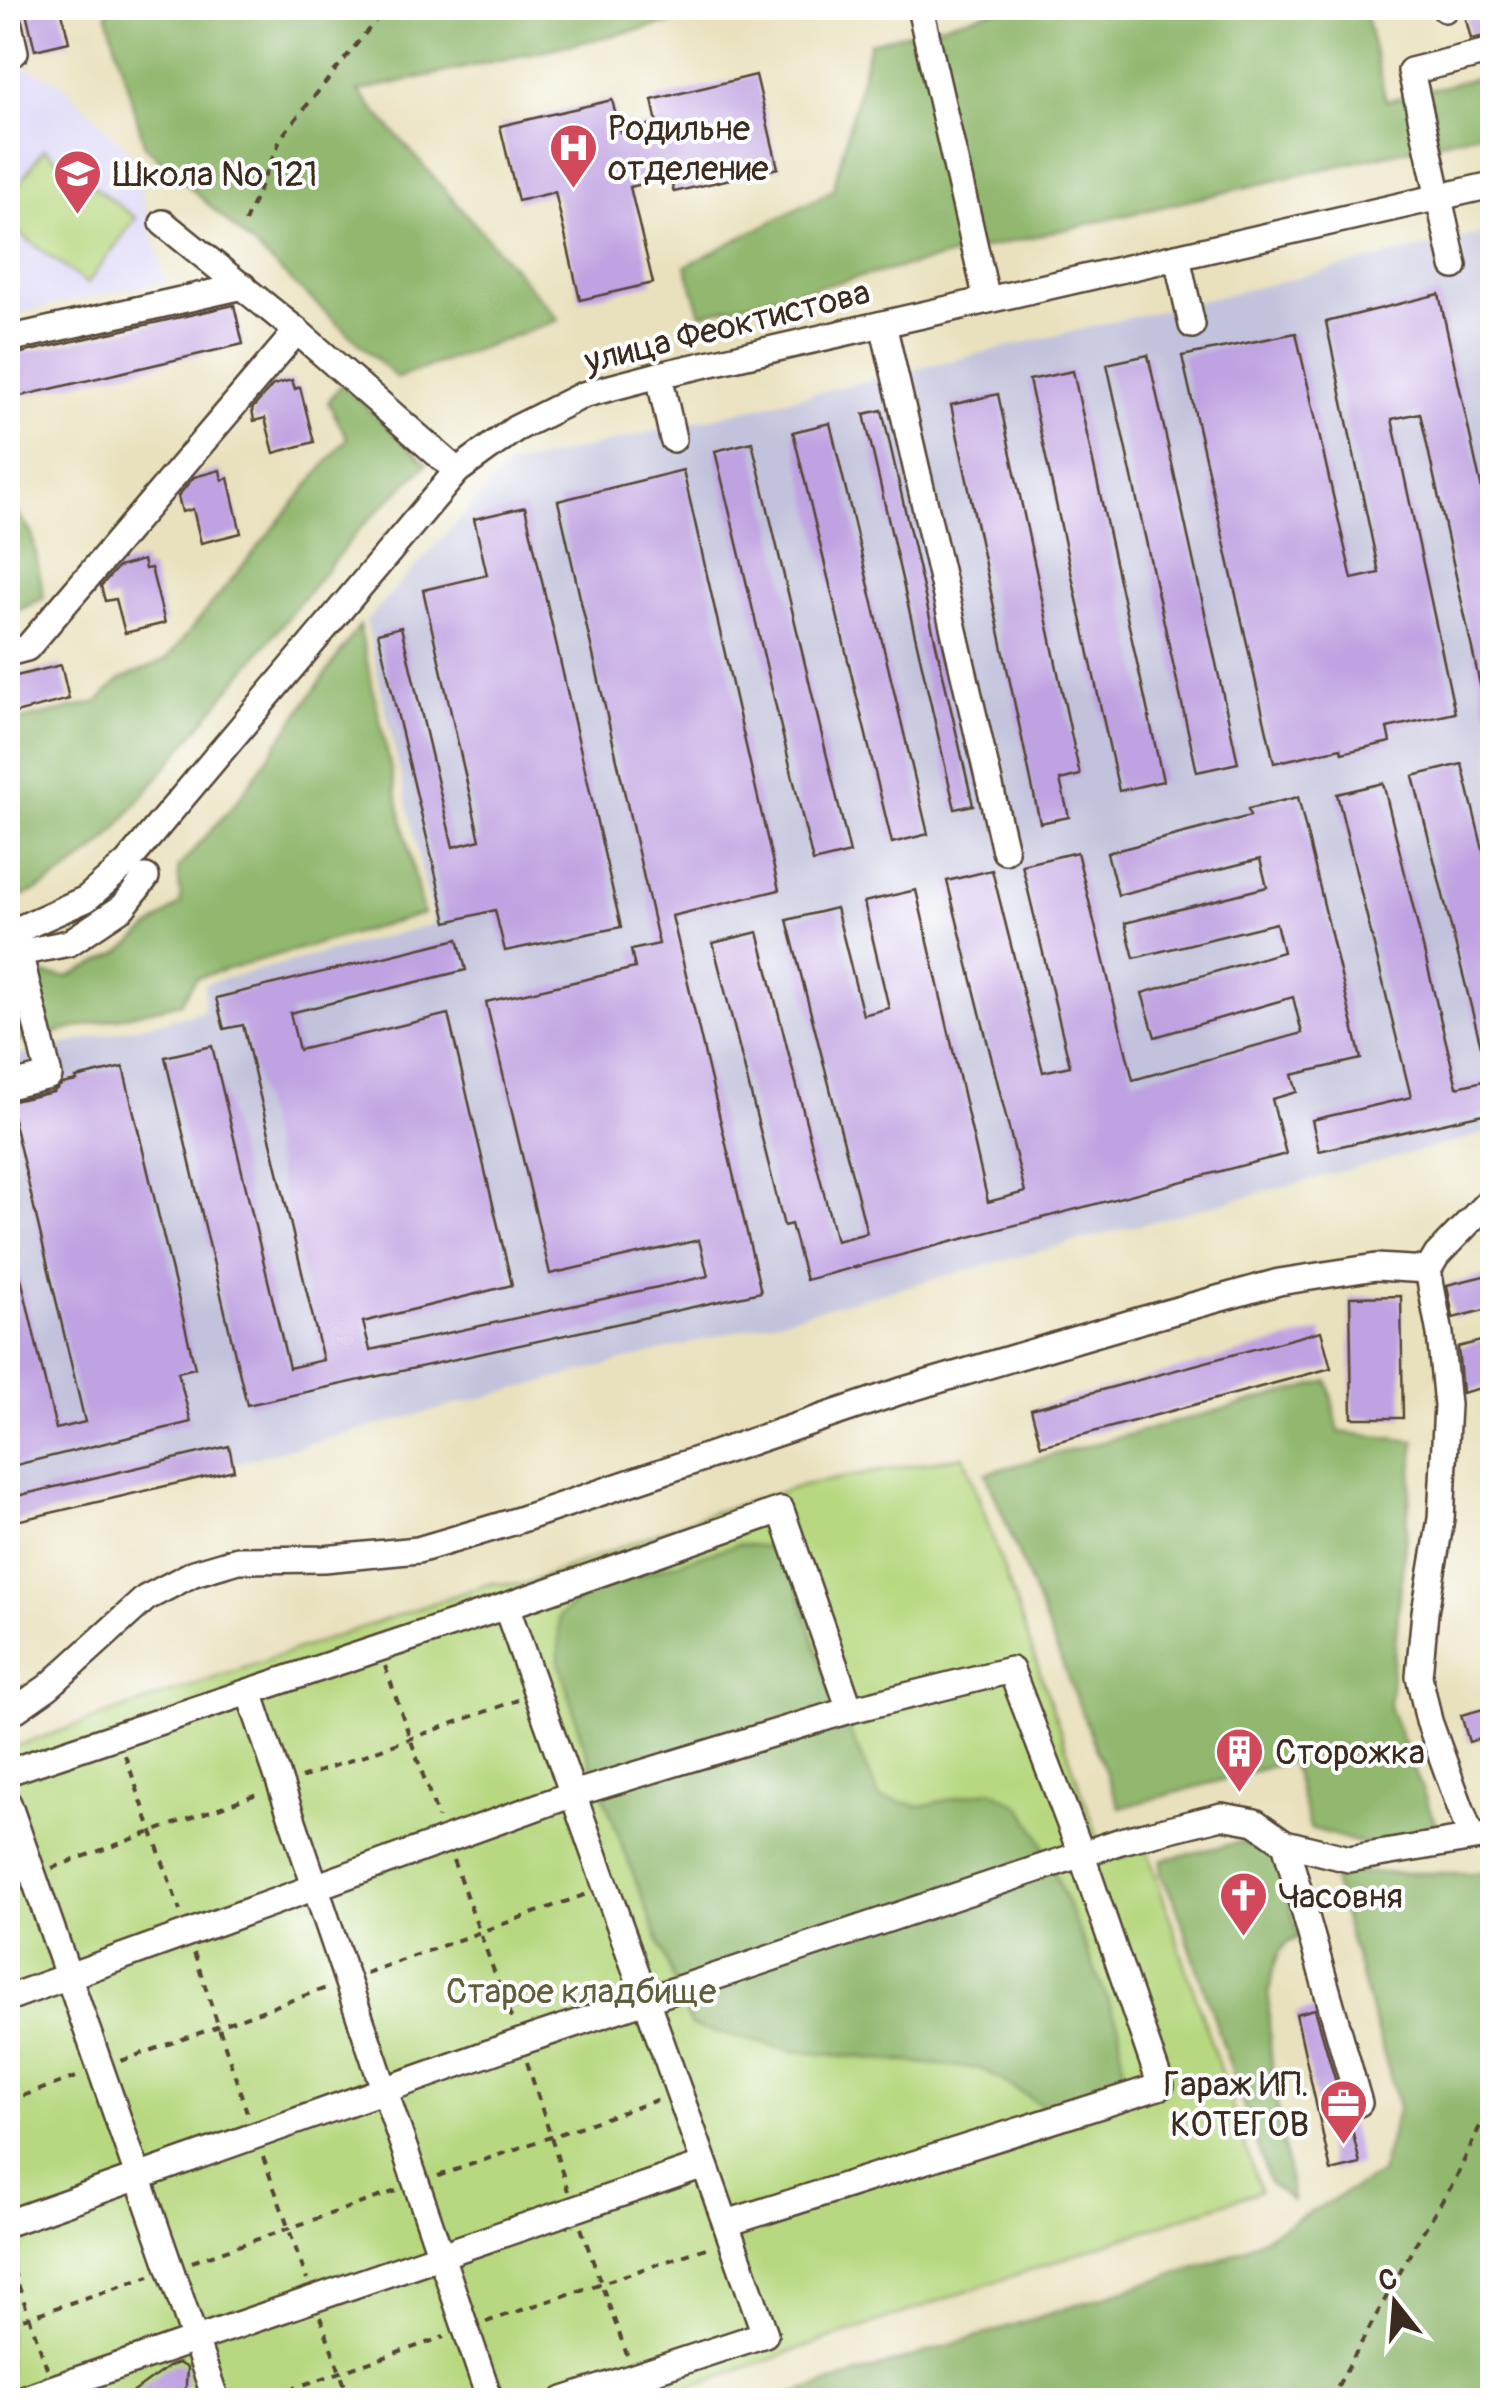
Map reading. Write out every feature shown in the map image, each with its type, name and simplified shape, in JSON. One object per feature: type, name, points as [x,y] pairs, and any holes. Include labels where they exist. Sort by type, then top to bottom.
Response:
[{"type":"street","points":[[920,8],[987,300]]},
{"type":"street","points":[[8,21],[15,52]]},
{"type":"street","points":[[1454,266],[1411,71],[1492,51]]},
{"type":"street","name":"улица Феоктистова","points":[[14,939],[86,899],[127,863],[457,472],[516,430],[584,395],[1492,184]]},
{"type":"street","points":[[163,223],[297,330],[457,472]]},
{"type":"street","points":[[1177,257],[1192,325]]},
{"type":"street","points":[[8,339],[244,286]]},
{"type":"street","points":[[883,324],[1005,851]]},
{"type":"street","points":[[8,653],[27,648],[297,330]]},
{"type":"street","points":[[659,375],[674,440]]},
{"type":"street","points":[[8,1086],[48,1076],[14,939],[69,943],[123,907],[146,878]]},
{"type":"street","points":[[8,2223],[520,2042],[1081,1853],[1222,1816],[1255,1822],[1284,1844],[1349,1858],[1482,1836],[1429,1721],[1419,1676],[1441,1519],[1446,1405],[1428,1270],[1437,1255],[1492,1198]]},
{"type":"street","points":[[8,1714],[48,1687],[146,1598],[194,1573],[238,1560],[324,1560],[418,1550],[516,1521],[901,1391],[1156,1316],[1279,1282],[1376,1267],[1428,1270]]},
{"type":"street","points":[[8,1772],[781,1510],[850,1710]]},
{"type":"street","points":[[506,1606],[765,2334],[564,2400]]},
{"type":"street","points":[[8,1998],[573,1794],[850,1710],[1011,1670],[1081,1853],[1161,2086],[729,2231]]},
{"type":"street","points":[[249,1692],[490,2400]]},
{"type":"street","points":[[8,1802],[216,2400]]},
{"type":"street","points":[[1284,1844],[1360,2103]]},
{"type":"street","points":[[20,2400],[704,2165]]},
{"type":"path","points":[[245,222],[282,136],[386,8]]},
{"type":"path","points":[[378,1648],[520,2042],[634,2376]]},
{"type":"path","points":[[118,1736],[254,2135],[350,2400]]},
{"type":"path","points":[[8,2100],[606,1888]]},
{"type":"path","points":[[8,2324],[679,2093]]},
{"type":"path","points":[[1330,2400],[1454,2182],[1492,2100]]},
{"type":"path","points":[[259,2400],[601,2282],[729,2231]]},
{"type":"path","points":[[8,2255],[54,2388]]},
{"type":"shaded area","name":"Школа № 121","points":[[8,59],[61,83],[130,152],[166,282],[8,315]]},
{"type":"shaded area","points":[[1492,231],[1492,1132],[8,1523],[8,1058],[204,1011],[205,984],[434,924],[366,621],[507,467]]},
{"type":"green space","points":[[105,8],[665,8],[669,23],[358,91],[559,320],[397,378],[145,146]]},
{"type":"green space","points":[[1006,8],[1364,8],[1386,101],[1492,74],[1492,130],[701,314],[686,266],[833,190],[870,43]]},
{"type":"green space","points":[[44,149],[136,218],[87,284],[8,225],[8,199]]},
{"type":"green space","points":[[342,384],[427,464],[362,526],[108,839],[49,884],[8,901],[8,723],[98,702],[119,680],[166,660],[347,438],[328,402]]},
{"type":"green space","points":[[8,500],[32,534],[44,598],[8,615]]},
{"type":"green space","points":[[359,626],[423,914],[196,978],[181,1003],[8,1044],[8,971],[68,977],[119,953],[181,903],[178,868],[239,799]]},
{"type":"green space","points":[[1328,1381],[1339,1432],[1415,1441],[1389,1706],[1444,1845],[1360,1843],[1310,1828],[1291,1761],[1120,1808],[986,1473]]},
{"type":"green space","name":"Старое кладбище","points":[[964,1456],[1106,1861],[1147,1849],[1260,2191],[651,2400],[8,2400],[8,1749],[491,1583],[523,1585],[704,1515],[804,1485]]},
{"type":"green space","points":[[738,1544],[770,1547],[796,1584],[830,1689],[880,1798],[921,1806],[991,1790],[1021,1806],[1040,1838],[1119,2027],[1124,2083],[1045,2107],[983,2069],[793,2051],[691,2026],[580,1734],[559,1660],[559,1616],[590,1591]]},
{"type":"green space","points":[[1241,1842],[1275,1858],[1299,1937],[1285,1945],[1274,1966],[1269,2030],[1293,2201],[1270,2184],[1176,1905],[1161,1875],[1161,1860]]},
{"type":"green space","points":[[1331,1873],[1492,1873],[1492,2400],[775,2400],[1226,2258],[1380,2174],[1399,2107]]},
{"type":"building","points":[[25,8],[61,8],[69,42],[35,50]]},
{"type":"building","points":[[1463,8],[1492,8],[1492,35],[1471,39]]},
{"type":"building","name":"Родильне отделение","points":[[756,75],[778,168],[674,192],[670,178],[630,187],[653,283],[580,300],[555,192],[518,201],[500,126],[612,100],[620,132],[657,123],[652,100]]},
{"type":"building","points":[[1439,294],[1492,536],[1492,711],[1486,712],[1420,413],[1392,419],[1455,713],[1387,728],[1390,742],[1274,763],[1182,356],[1296,333],[1352,579],[1379,573],[1326,322]]},
{"type":"building","points":[[234,305],[243,344],[8,399],[8,356]]},
{"type":"building","points":[[1148,355],[1238,763],[1197,772],[1107,364]]},
{"type":"building","points":[[1073,371],[1163,781],[1119,791],[1029,380]]},
{"type":"building","points":[[292,380],[295,389],[300,387],[314,442],[274,453],[265,418],[254,421],[252,409],[273,385]]},
{"type":"building","points":[[998,394],[1080,775],[1060,780],[1069,817],[1040,823],[951,405]]},
{"type":"building","points":[[882,410],[973,805],[955,809],[864,414]]},
{"type":"building","points":[[830,423],[928,834],[892,843],[793,432]]},
{"type":"building","points":[[752,442],[850,853],[813,862],[715,451]]},
{"type":"building","points":[[220,470],[222,480],[228,478],[241,533],[201,543],[193,509],[182,512],[178,496],[194,477]]},
{"type":"building","points":[[683,470],[779,890],[672,916],[761,1292],[247,1405],[165,1057],[212,1046],[289,1368],[323,1360],[243,1025],[224,1029],[216,998],[458,939],[466,970],[290,1013],[299,1050],[448,1014],[512,1285],[363,1322],[370,1350],[708,1276],[699,1240],[550,1274],[486,1002],[635,968],[631,950],[659,944],[558,501]]},
{"type":"building","points":[[525,507],[621,927],[505,951],[495,910],[447,922],[378,633],[401,627],[453,847],[480,840],[423,590],[487,575],[474,519]]},
{"type":"building","points":[[143,560],[145,569],[151,568],[165,623],[125,633],[116,599],[105,601],[101,586],[118,567]]},
{"type":"building","points":[[61,665],[69,699],[8,715],[8,678]]},
{"type":"building","points":[[1462,764],[1492,887],[1492,1070],[1487,1070],[1413,776]]},
{"type":"building","points":[[1383,783],[1457,1087],[1492,1079],[1492,1112],[1319,1151],[1312,1120],[1411,1097],[1337,794]]},
{"type":"building","points":[[1298,797],[1361,1059],[1292,1075],[1297,1092],[1272,1099],[1286,1154],[806,1280],[791,1224],[784,1226],[713,943],[758,932],[836,1241],[867,1233],[787,920],[836,908],[863,1015],[889,1008],[864,902],[916,890],[988,1202],[1025,1192],[947,881],[992,870],[1043,1072],[1070,1066],[1022,865],[1077,852],[1133,1080],[1302,1033],[1293,997],[1155,1037],[1142,993],[1283,952],[1276,923],[1134,958],[1125,923],[1267,887],[1260,859],[1118,895],[1107,853],[1250,816],[1248,809]]},
{"type":"building","points":[[123,1067],[195,1368],[178,1372],[191,1422],[8,1467],[8,1249],[14,1248],[56,1429],[85,1422],[9,1102],[53,1092],[62,1084],[77,1081],[76,1078]]},
{"type":"building","points":[[1492,1274],[1492,1308],[1453,1318],[1447,1285]]},
{"type":"building","points":[[1401,1296],[1403,1418],[1352,1418],[1350,1297]]},
{"type":"building","points":[[1321,1331],[1331,1368],[1041,1446],[1031,1409]]},
{"type":"building","points":[[1492,1338],[1492,1385],[1462,1393],[1458,1347]]},
{"type":"building","points":[[229,1446],[234,1470],[8,1523],[8,1498]]},
{"type":"building","points":[[1487,1708],[1492,1735],[1469,1742],[1461,1715]]},
{"type":"building","points":[[1315,2009],[1360,2164],[1331,2171],[1296,2014]]},
{"type":"building","points":[[178,2363],[187,2368],[185,2400],[123,2400],[169,2366]]},
{"type":"place","name":"Родильне отделение","points":[[573,190]]},
{"type":"place","name":"Школа № 121","points":[[78,216]]},
{"type":"place","name":"Сторожка","points":[[1240,1794]]},
{"type":"place","name":"Часовня","points":[[1243,1938]]},
{"type":"place","name":"Гараж ИП. КОТЕГОВ","points":[[1344,2146]]}]
